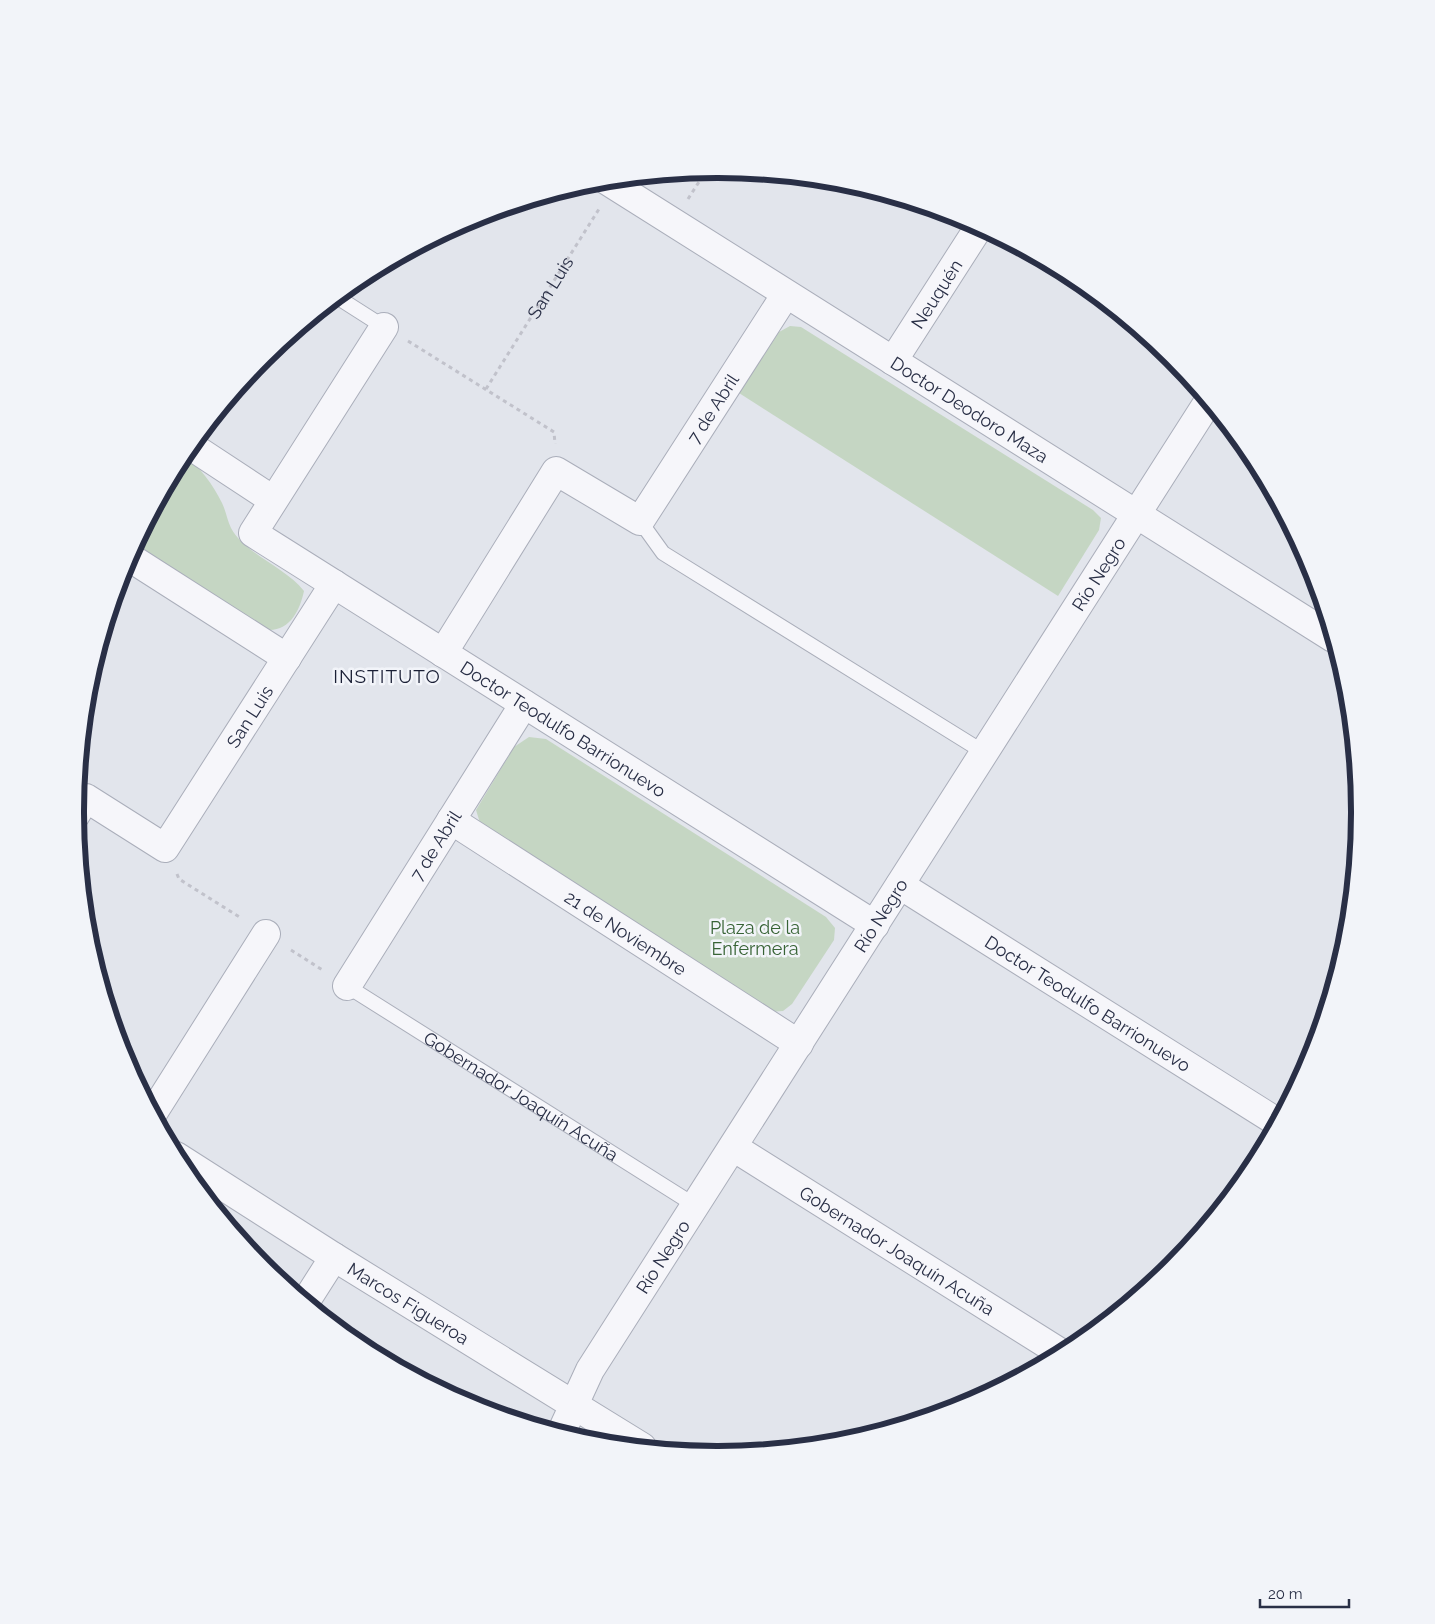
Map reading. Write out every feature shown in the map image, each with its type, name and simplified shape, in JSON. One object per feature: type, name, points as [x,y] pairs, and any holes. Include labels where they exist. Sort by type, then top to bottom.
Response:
[{"type":"street","name":"Doctor Deodoro Maza","points":[[616,187],[1326,633]]},
{"type":"street","name":"Neuquén","points":[[892,361],[974,233]]},
{"type":"street","name":"7 de Abril","points":[[640,522],[786,294]]},
{"type":"street","points":[[198,450],[273,500],[384,326]]},
{"type":"street","name":"Río Negro","points":[[564,1427],[590,1370],[1205,407]]},
{"type":"street","points":[[443,653],[556,471],[640,522]]},
{"type":"street","name":"Doctor Teodulfo Barrionuevo","points":[[273,500],[252,533],[875,925]]},
{"type":"street","points":[[135,562],[287,658]]},
{"type":"street","name":"San Luis","points":[[84,808],[166,848],[334,584]]},
{"type":"street","name":"7 de Abril","points":[[347,986],[524,704]]},
{"type":"street","name":"21 de Noviembre","points":[[451,820],[799,1044]]},
{"type":"street","name":"Doctor Teodulfo Barrionuevo","points":[[900,885],[1272,1119]]},
{"type":"street","points":[[157,1107],[266,934]]},
{"type":"street","name":"Gobernador Joaquín Acuña","points":[[733,1147],[1053,1349]]},
{"type":"street","name":"Marcos Figueroa","points":[[193,1167],[334,1257],[630,1439]]},
{"type":"street","points":[[309,1296],[334,1257]]},
{"type":"lane","points":[[343,301],[384,326]]},
{"type":"lane","points":[[640,522],[663,553],[985,753]]},
{"type":"lane","name":"Gobernador Joaquín Acuña","points":[[347,986],[696,1206]]},
{"type":"path","name":"San Luis","points":[[486,390],[607,188]]},
{"type":"path","points":[[384,326],[554,432],[556,471]]},
{"type":"green space","points":[[790,326],[801,327],[1093,510],[1101,518],[1099,530],[1058,596],[739,393],[779,332]]},
{"type":"green space","points":[[190,461],[210,483],[222,503],[231,528],[237,537],[255,553],[296,582],[304,591],[300,605],[293,618],[282,627],[268,630],[141,550],[169,495]]},
{"type":"green space","name":"Plaza de la Enfermera","points":[[529,737],[546,739],[826,917],[835,928],[834,940],[792,1004],[783,1011],[770,1012],[481,826],[476,810],[514,747]]},
{"type":"district","name":"INSTITUTO","points":[[387,676]]}]
